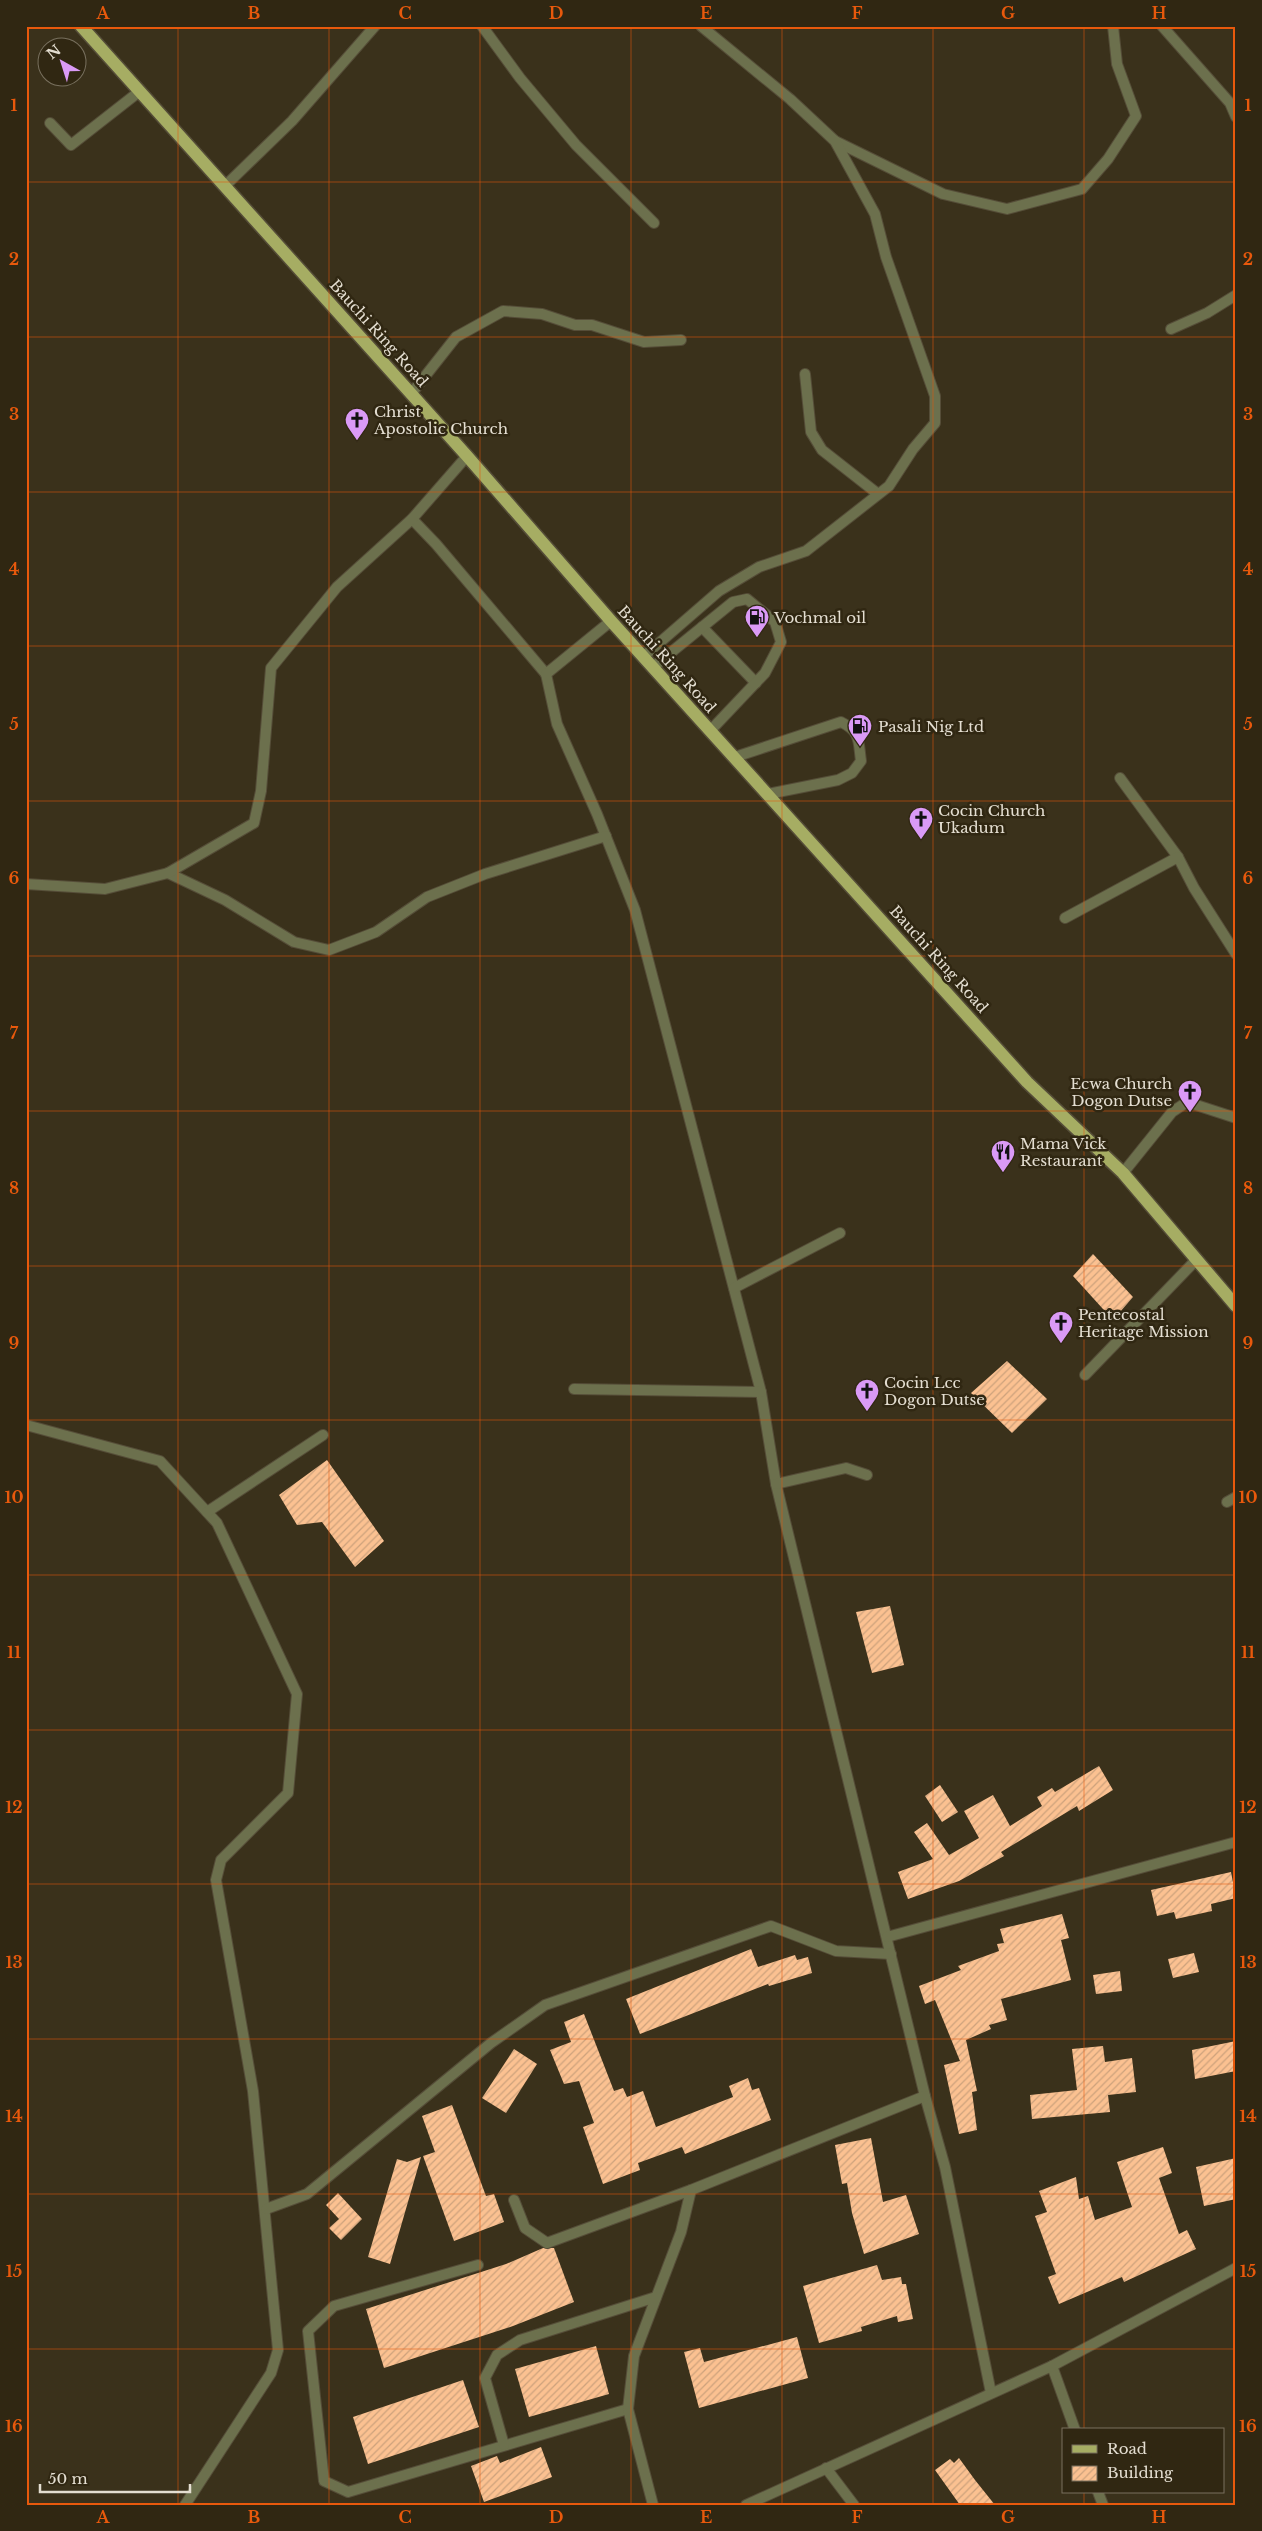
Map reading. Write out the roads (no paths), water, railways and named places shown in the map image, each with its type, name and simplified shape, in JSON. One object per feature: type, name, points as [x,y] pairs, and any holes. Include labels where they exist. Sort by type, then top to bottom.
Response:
[{"type":"main road","name":"Bauchi Ring Road","points":[[81,26],[226,185],[643,657],[1027,1082],[1124,1173],[1236,1306]]},
{"type":"street","points":[[226,185],[292,121],[374,26]]},
{"type":"street","points":[[482,26],[520,78],[576,145],[654,223]]},
{"type":"street","points":[[643,657],[719,591],[759,567],[806,551],[889,486],[913,449],[935,422],[935,396],[886,257],[876,214],[835,141],[790,98],[701,26]]},
{"type":"street","points":[[835,141],[943,194],[1007,209],[1082,189],[1108,159],[1136,116],[1117,64],[1113,26]]},
{"type":"street","points":[[1162,26],[1230,103],[1236,116]]},
{"type":"street","points":[[50,123],[71,145],[140,91]]},
{"type":"street","points":[[1171,329],[1207,313],[1236,295]]},
{"type":"street","points":[[411,394],[456,337],[504,311],[542,314],[575,325],[592,325],[644,342],[681,340]]},
{"type":"street","points":[[805,374],[811,432],[822,450],[878,494]]},
{"type":"street","points":[[26,884],[105,889],[168,873],[254,823],[261,791],[271,668],[337,587],[412,519],[467,456]]},
{"type":"street","points":[[412,519],[436,544],[546,674],[557,724],[606,836],[635,910],[761,1392],[776,1484],[925,2096],[946,2167],[991,2393]]},
{"type":"street","points":[[653,667],[733,602],[747,599],[775,622],[781,642],[765,673],[710,731]]},
{"type":"street","points":[[546,674],[611,621]]},
{"type":"street","points":[[702,627],[756,683]]},
{"type":"street","points":[[735,758],[840,722],[852,728],[858,734],[861,761],[852,773],[838,780],[768,794]]},
{"type":"street","points":[[1120,778],[1178,857],[1194,888],[1236,954]]},
{"type":"street","points":[[168,873],[225,900],[294,942],[330,950],[376,932],[427,897],[486,874],[606,836]]},
{"type":"street","points":[[1065,918],[1178,857]]},
{"type":"street","points":[[1124,1173],[1172,1112],[1187,1102],[1236,1118]]},
{"type":"street","points":[[734,1288],[840,1233]]},
{"type":"street","points":[[1085,1375],[1196,1260]]},
{"type":"street","points":[[574,1389],[761,1392]]},
{"type":"street","points":[[26,1425],[160,1461],[217,1523],[297,1694],[288,1793],[221,1860],[216,1880],[254,2091],[278,2350],[271,2373],[185,2505]]},
{"type":"street","points":[[207,1512],[323,1435]]},
{"type":"street","points":[[776,1484],[846,1468],[867,1474]]},
{"type":"street","points":[[887,1937],[1236,1842]]},
{"type":"street","points":[[266,2209],[307,2194],[491,2043],[545,2005],[771,1926],[836,1951],[891,1954]]},
{"type":"street","points":[[514,2200],[525,2228],[547,2243],[691,2190],[925,2096]]},
{"type":"street","points":[[653,2505],[628,2409],[634,2356],[681,2232],[691,2190]]},
{"type":"street","points":[[478,2265],[334,2306],[308,2331],[324,2481],[348,2492],[628,2409]]},
{"type":"street","points":[[746,2505],[1052,2366],[1236,2268]]},
{"type":"street","points":[[504,2445],[485,2378],[497,2355],[520,2340],[656,2297]]},
{"type":"street","points":[[1052,2366],[1074,2428]]},
{"type":"street","points":[[826,2468],[854,2505]]},
{"type":"place","name":"Christ Apostolic Church","points":[[357,441]]},
{"type":"place","name":"Vochmal oil","points":[[757,638]]},
{"type":"place","name":"Pasali Nig Ltd","points":[[860,747]]},
{"type":"place","name":"Cocin Church Ukadum","points":[[921,840]]},
{"type":"place","name":"Ecwa Church Dogon Dutse","points":[[1190,1113]]},
{"type":"place","name":"Mama Vick Restaurant","points":[[1003,1173]]},
{"type":"place","name":"Pentecostal Heritage Mission","points":[[1061,1344]]},
{"type":"place","name":"Cocin Lcc Dogon Dutse","points":[[867,1412]]}]
